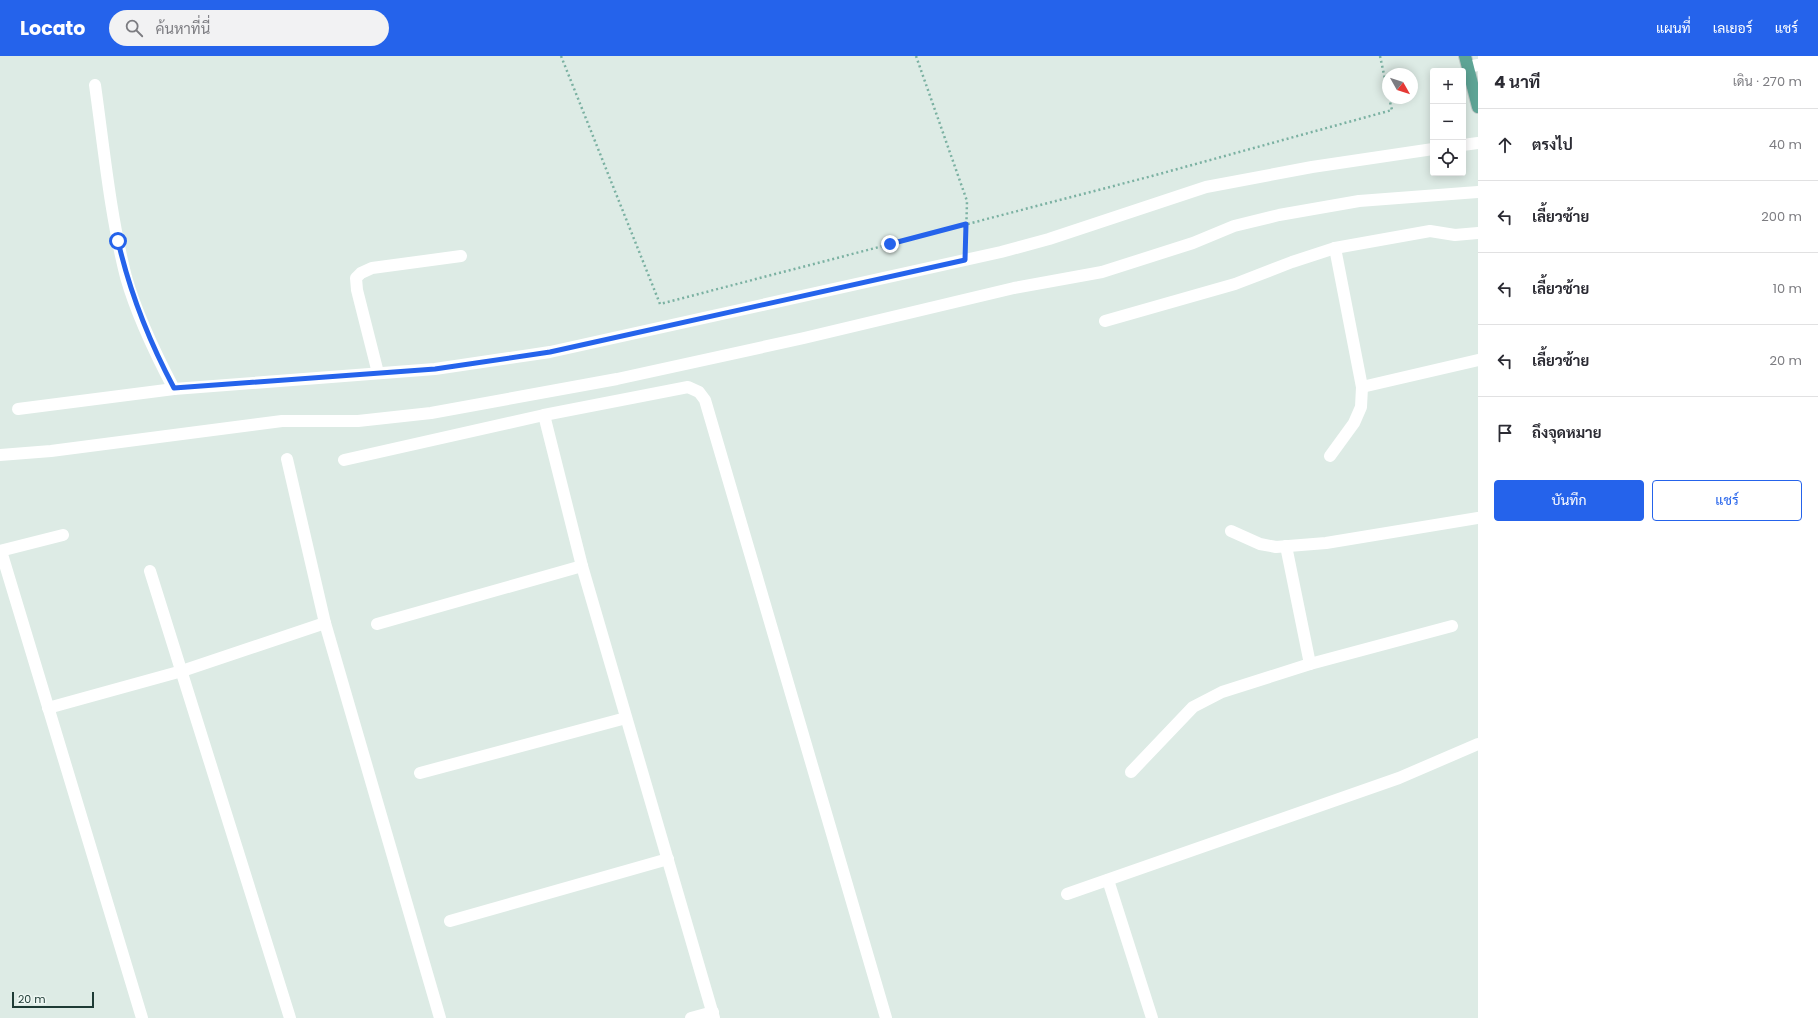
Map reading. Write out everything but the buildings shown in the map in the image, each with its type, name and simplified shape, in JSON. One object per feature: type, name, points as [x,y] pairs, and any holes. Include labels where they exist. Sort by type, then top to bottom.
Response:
[{"type":"main road","points":[[1470,63],[1478,107]]},
{"type":"street","points":[[95,84],[116,229],[127,278],[146,331],[174,388]]},
{"type":"street","points":[[1466,145],[1478,143]]},
{"type":"street","points":[[18,410],[174,388],[435,369],[550,352],[965,260],[1049,239],[1206,187],[1312,167],[1430,150]]},
{"type":"street","points":[[0,455],[51,451],[282,421],[358,421],[431,414],[617,379],[804,338],[1014,288],[1102,272],[1193,243],[1234,226],[1279,215],[1359,201],[1478,192]]},
{"type":"street","points":[[1105,321],[1235,284],[1292,262],[1335,248],[1430,231],[1455,235],[1478,233]]},
{"type":"street","points":[[1330,456],[1356,418],[1361,407],[1362,387],[1335,248]]},
{"type":"street","points":[[378,374],[357,290],[356,278],[361,273],[372,268],[461,256]]},
{"type":"street","points":[[1362,387],[1478,360]]},
{"type":"street","points":[[344,460],[544,415],[688,386],[699,392],[705,400],[886,1018]]},
{"type":"street","points":[[544,415],[582,566],[714,1015],[691,1018]]},
{"type":"street","points":[[287,459],[325,623],[440,1018]]},
{"type":"street","points":[[1231,531],[1260,544],[1276,547],[1326,543],[1478,518]]},
{"type":"street","points":[[63,535],[0,551],[142,1018]]},
{"type":"street","points":[[1286,546],[1310,664]]},
{"type":"street","points":[[377,624],[582,566]]},
{"type":"street","points":[[150,571],[290,1018]]},
{"type":"street","points":[[48,708],[182,671],[325,623]]},
{"type":"street","points":[[1131,772],[1193,707],[1222,692],[1310,664],[1452,626]]},
{"type":"street","points":[[420,772],[626,718]]},
{"type":"street","points":[[1067,894],[1399,778],[1478,744]]},
{"type":"street","points":[[450,921],[668,859]]},
{"type":"street","points":[[1108,880],[1152,1018]]},
{"type":"path","points":[[560,56],[660,304],[1159,174],[1392,110],[1390,104]]},
{"type":"path","points":[[916,56],[967,201],[965,260]]},
{"type":"path","points":[[1380,56],[1383,68]]},
{"type":"route","points":[[118,241],[127,278],[146,331],[158,359],[174,388],[435,369],[550,352],[638,334],[965,260],[966,224],[890,244]]}]
